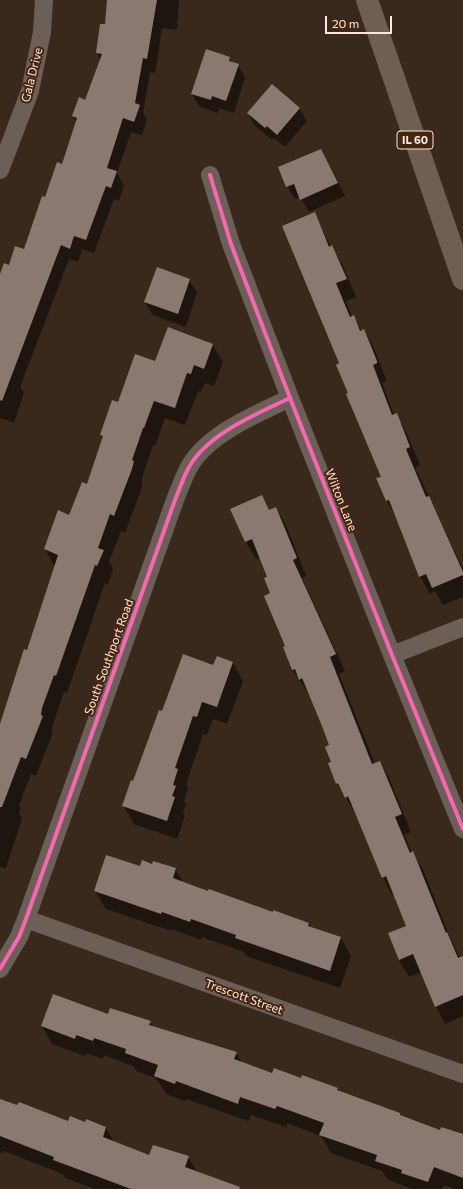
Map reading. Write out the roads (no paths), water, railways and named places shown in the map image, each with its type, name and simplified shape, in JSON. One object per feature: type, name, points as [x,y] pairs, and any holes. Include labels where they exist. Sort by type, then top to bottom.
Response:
[{"type":"main road","name":"IL 60","points":[[367,0],[463,279]]},
{"type":"street","name":"Gala Drive","points":[[0,170],[30,91],[42,32],[44,0]]},
{"type":"street","name":"Wilton Lane","points":[[210,175],[230,244],[392,655],[463,829]]},
{"type":"street","name":"South Southport Road","points":[[0,969],[19,937],[26,919],[188,467],[211,441],[249,418],[290,398]]},
{"type":"street","points":[[392,655],[463,627]]},
{"type":"street","name":"Trescott Street","points":[[26,919],[463,1074]]}]
